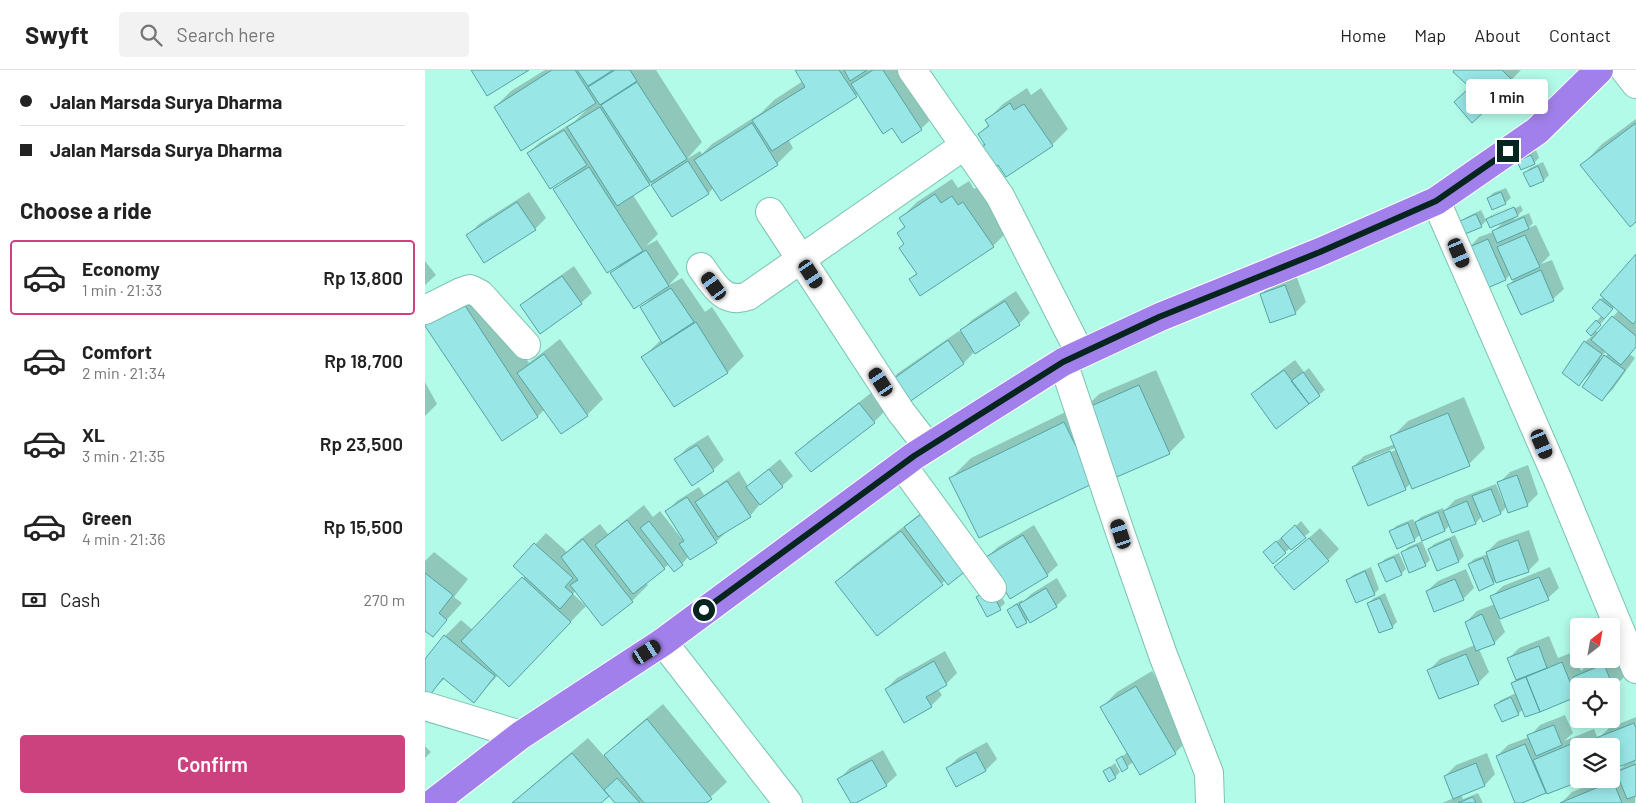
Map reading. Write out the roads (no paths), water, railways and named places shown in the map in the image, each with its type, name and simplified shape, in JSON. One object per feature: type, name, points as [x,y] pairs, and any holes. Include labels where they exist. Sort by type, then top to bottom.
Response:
[{"type":"highway","points":[[433,803],[521,734],[663,642],[929,447],[1072,358],[1159,317],[1320,252],[1436,201],[1537,131],[1599,70]]},
{"type":"street","points":[[1625,70],[1636,84]]},
{"type":"street","points":[[914,72],[1001,196],[1072,358],[1127,553],[1163,655],[1209,773],[1210,803]]},
{"type":"street","points":[[701,268],[714,286],[726,296],[739,299],[749,296],[965,145]]},
{"type":"street","points":[[1436,201],[1557,478],[1636,669]]},
{"type":"street","points":[[770,212],[901,412],[929,447]]},
{"type":"street","points":[[425,310],[470,289],[480,294],[526,345]]},
{"type":"street","points":[[902,465],[992,588]]},
{"type":"street","points":[[663,642],[788,803]]},
{"type":"street","points":[[425,706],[521,734]]}]
